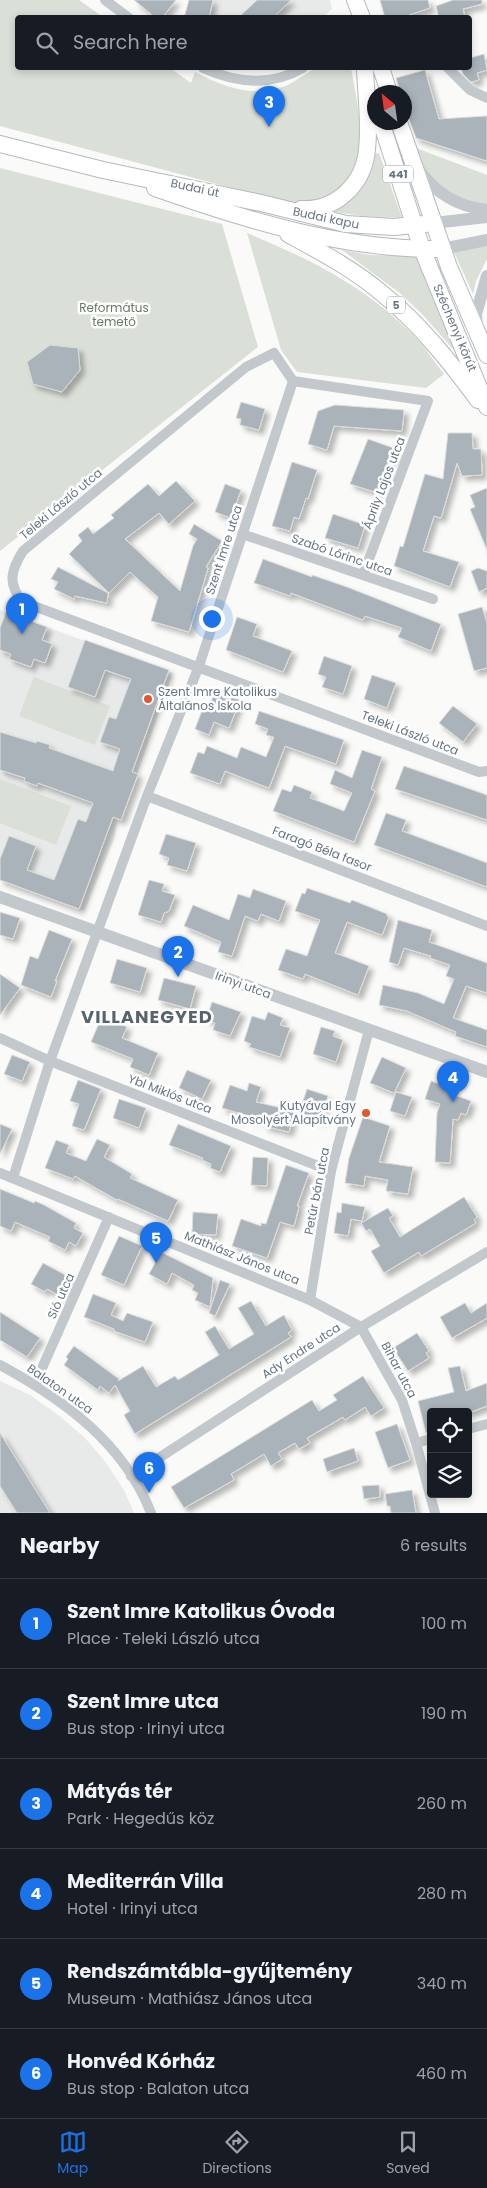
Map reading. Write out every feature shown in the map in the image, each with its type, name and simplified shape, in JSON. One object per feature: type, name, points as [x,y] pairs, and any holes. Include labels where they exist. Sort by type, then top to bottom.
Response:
[{"type":"main road","points":[[370,70],[372,85]]},
{"type":"main road","points":[[285,208],[312,210],[327,206],[338,201],[355,183],[368,149],[370,70]]},
{"type":"main road","points":[[372,70],[383,85]]},
{"type":"main road","name":"441","points":[[384,130],[415,226]]},
{"type":"main road","name":"441","points":[[401,130],[434,223]]},
{"type":"main road","name":"Budai út","points":[[0,144],[104,170],[190,186],[285,208]]},
{"type":"main road","name":"Budai út","points":[[104,170],[277,228]]},
{"type":"main road","name":"Budai kapu","points":[[285,208],[346,224],[374,227],[415,226]]},
{"type":"main road","points":[[434,223],[442,249]]},
{"type":"main road","name":"5","points":[[415,226],[434,223]]},
{"type":"main road","points":[[415,226],[422,249]]},
{"type":"main road","name":"5","points":[[277,228],[369,246],[442,249]]},
{"type":"main road","name":"5","points":[[277,228],[336,262],[383,294],[429,337],[487,413]]},
{"type":"main road","name":"Széchenyi körút","points":[[422,249],[487,407]]},
{"type":"main road","name":"Széchenyi körút","points":[[442,249],[487,355]]},
{"type":"street","points":[[105,0],[125,15]]},
{"type":"street","points":[[209,70],[235,79],[257,81],[278,79],[298,70]]},
{"type":"street","points":[[450,70],[470,90],[487,98]]},
{"type":"street","points":[[407,148],[418,170],[441,193],[472,209],[487,210]]},
{"type":"street","points":[[434,223],[487,217]]},
{"type":"street","points":[[442,249],[487,240]]},
{"type":"street","points":[[480,339],[476,314],[487,276]]},
{"type":"street","name":"Teleki László utca","points":[[293,380],[274,353],[246,367],[23,551],[14,565],[12,582],[16,594],[23,602],[199,666],[479,772],[487,771]]},
{"type":"street","name":"Áprily Lajos utca","points":[[293,380],[428,400],[363,575]]},
{"type":"street","name":"Szent Imre utca","points":[[13,1178],[50,1061],[148,796],[199,666],[293,380]]},
{"type":"street","name":"Szabó Lőrinc utca","points":[[242,534],[433,599]]},
{"type":"street","name":"Faragó Béla fasor","points":[[148,796],[487,926]]},
{"type":"street","name":"Irinyi utca","points":[[0,897],[487,1072]]},
{"type":"street","name":"Petúr bán utca","points":[[310,1300],[331,1171],[369,1030]]},
{"type":"street","name":"Ybl Miklós utca","points":[[0,1038],[50,1061],[331,1171]]},
{"type":"street","name":"Mathiász János utca","points":[[0,1174],[110,1217],[310,1300],[361,1327]]},
{"type":"street","name":"Sió utca","points":[[36,1384],[110,1217]]},
{"type":"street","name":"Ady Endre utca","points":[[131,1476],[361,1327],[487,1252]]},
{"type":"street","name":"Bihar utca","points":[[361,1327],[402,1400],[435,1513]]},
{"type":"street","name":"Balaton utca","points":[[0,1365],[36,1384],[91,1426],[113,1451],[131,1476],[151,1513]]},
{"type":"street","points":[[472,1428],[487,1424]]},
{"type":"street","points":[[416,1444],[427,1441]]},
{"type":"shaded area","points":[[213,0],[330,0],[332,9],[325,15],[210,15]]},
{"type":"shaded area","points":[[0,610],[173,673],[121,820],[117,819],[114,839],[85,910],[80,910],[0,880]]},
{"type":"shaded area","points":[[0,1381],[30,1395],[61,1417],[85,1438],[104,1460],[124,1490],[134,1513],[0,1513]]},
{"type":"green space","points":[[0,0],[79,0],[100,15],[15,15],[15,70],[173,70],[191,83],[195,72],[229,87],[241,90],[265,91],[290,84],[312,70],[351,70],[357,99],[360,135],[359,152],[355,168],[347,182],[335,193],[295,205],[0,126]]},
{"type":"green space","points":[[411,146],[487,175],[487,206],[469,201],[443,187],[423,167]]},
{"type":"green space","points":[[379,153],[402,218],[362,216],[327,211],[372,154]]},
{"type":"green space","name":"Református temető","points":[[0,168],[222,224],[258,347],[0,551]]},
{"type":"green space","points":[[247,233],[313,263],[354,286],[392,315],[415,337],[444,374],[426,388],[297,372],[281,350]]},
{"type":"green space","points":[[487,245],[487,259],[476,281],[473,294],[454,252]]},
{"type":"green space","points":[[342,250],[370,255],[418,256],[461,358],[423,315],[401,294]]},
{"type":"green space","points":[[34,677],[110,706],[95,745],[19,716]]},
{"type":"green space","points":[[0,779],[71,806],[56,845],[0,823]]},
{"type":"building","points":[[134,0],[176,0],[164,15],[152,15]]},
{"type":"building","points":[[189,0],[213,0],[210,15],[185,15]]},
{"type":"building","points":[[257,0],[291,0],[276,15],[241,15]]},
{"type":"building","points":[[380,0],[428,0],[430,8],[409,15],[384,15]]},
{"type":"building","points":[[453,0],[482,0],[482,4],[463,9],[464,15],[438,15],[436,6]]},
{"type":"building","points":[[484,54],[487,70],[477,73],[479,80],[471,82],[462,70],[472,70],[472,57]]},
{"type":"building","points":[[425,70],[439,119],[487,116],[487,161],[416,138],[412,127],[412,85],[398,85],[396,78]]},
{"type":"building","points":[[50,345],[78,348],[80,370],[62,392],[33,384],[27,362]]},
{"type":"building","points":[[241,402],[265,409],[259,430],[240,425],[241,419],[236,418]]},
{"type":"building","points":[[335,405],[404,410],[402,431],[334,426],[327,450],[308,444],[318,411]]},
{"type":"building","points":[[448,433],[472,433],[473,449],[481,449],[482,475],[462,476],[457,463],[441,518],[434,516],[423,551],[459,562],[450,587],[394,566],[400,546],[403,547],[425,474],[443,479]]},
{"type":"building","points":[[368,439],[396,449],[393,459],[390,458],[378,493],[350,484]]},
{"type":"building","points":[[292,462],[317,470],[308,499],[306,498],[299,519],[294,517],[290,531],[272,526]]},
{"type":"building","points":[[176,481],[195,501],[169,524],[159,513],[125,539],[180,591],[193,546],[197,539],[189,534],[194,524],[222,541],[206,567],[208,568],[189,632],[151,621],[158,597],[130,572],[109,593],[69,554],[82,541],[78,535],[88,527],[93,534],[114,518],[111,515],[148,484],[159,496]]},
{"type":"building","points":[[225,484],[241,490],[231,518],[215,512]]},
{"type":"building","points":[[487,488],[487,550],[470,509],[475,507],[470,495]]},
{"type":"building","points":[[333,514],[365,525],[358,548],[325,538]]},
{"type":"building","points":[[263,559],[312,577],[312,575],[347,587],[441,624],[431,651],[398,637],[402,628],[365,616],[363,620],[291,593],[290,596],[254,583]]},
{"type":"building","points":[[58,567],[108,593],[107,603],[75,596],[74,599],[54,589],[58,582],[51,579]]},
{"type":"building","points":[[478,568],[487,571],[487,588],[479,592],[471,571]]},
{"type":"building","points":[[482,607],[487,623],[487,668],[474,671],[458,614]]},
{"type":"building","points":[[6,612],[47,627],[42,640],[52,644],[45,663],[34,659],[31,667],[9,659],[11,654],[0,650],[0,628]]},
{"type":"building","points":[[237,617],[257,624],[253,636],[292,651],[283,672],[226,650]]},
{"type":"building","points":[[85,640],[169,670],[132,772],[138,774],[121,820],[113,817],[79,909],[0,880],[0,859],[9,836],[36,846],[27,870],[54,880],[78,819],[86,822],[93,803],[38,783],[37,786],[24,781],[25,778],[0,770],[0,732],[36,743],[37,741],[50,745],[49,748],[113,771],[120,749],[100,742],[109,717],[116,719],[131,679],[105,670],[95,697],[68,687]]},
{"type":"building","points":[[324,656],[352,666],[343,694],[322,687],[326,677],[318,674]]},
{"type":"building","points":[[372,675],[396,683],[387,708],[364,699]]},
{"type":"building","points":[[215,691],[240,700],[229,728],[214,722],[209,735],[195,729],[203,708],[208,710]]},
{"type":"building","points":[[453,706],[477,724],[463,742],[439,723]]},
{"type":"building","points":[[259,711],[344,740],[336,764],[285,746],[269,788],[225,771],[220,784],[190,773],[198,752],[204,754],[207,746],[237,758],[241,747],[266,757],[274,737],[266,735],[268,729],[255,724]]},
{"type":"building","points":[[362,750],[382,757],[371,789],[375,791],[354,842],[273,811],[282,789],[291,792],[294,785],[312,792],[310,798],[344,811],[352,793],[330,784],[335,770],[352,778]]},
{"type":"building","points":[[404,766],[487,795],[487,820],[395,789]]},
{"type":"building","points":[[386,813],[406,820],[402,831],[487,863],[487,887],[374,845]]},
{"type":"building","points":[[166,834],[196,843],[187,871],[167,865],[169,858],[159,854]]},
{"type":"building","points":[[149,880],[164,884],[162,891],[175,895],[169,911],[164,913],[161,922],[138,915]]},
{"type":"building","points":[[307,888],[350,903],[352,900],[387,914],[389,917],[382,935],[347,922],[335,953],[369,966],[358,995],[305,974],[303,979],[278,970],[286,949],[307,956],[320,920],[295,911],[302,893],[305,894]]},
{"type":"building","points":[[253,889],[286,901],[279,921],[261,914],[258,921],[245,916],[232,956],[218,952],[221,942],[184,926],[193,905],[229,920],[238,894],[250,898]]},
{"type":"building","points":[[0,912],[20,918],[13,939],[0,935]]},
{"type":"building","points":[[398,920],[432,930],[429,942],[487,963],[487,993],[466,986],[453,1018],[487,1030],[487,1047],[455,1036],[456,1032],[407,1011],[379,1005],[383,985],[418,993],[444,1004],[454,979],[446,976],[450,965],[430,958],[431,956],[404,948],[398,965],[389,962]]},
{"type":"building","points":[[49,930],[72,939],[55,981],[57,981],[51,997],[21,985],[30,956],[38,959]]},
{"type":"building","points":[[117,959],[147,968],[140,992],[110,983]]},
{"type":"building","points":[[0,974],[20,988],[0,1015]]},
{"type":"building","points":[[164,978],[196,986],[190,1009],[158,1000]]},
{"type":"building","points":[[212,1002],[241,1012],[230,1036],[213,1030],[215,1023],[206,1020]]},
{"type":"building","points":[[268,1012],[283,1018],[280,1025],[290,1028],[280,1057],[249,1047],[251,1044],[244,1041],[252,1016],[265,1020]]},
{"type":"building","points":[[102,1016],[127,1027],[122,1038],[158,1053],[149,1075],[130,1067],[133,1059],[91,1042]]},
{"type":"building","points":[[321,1027],[335,1031],[333,1036],[343,1040],[336,1062],[313,1054]]},
{"type":"building","points":[[12,1055],[30,1062],[22,1081],[4,1074]]},
{"type":"building","points":[[382,1057],[406,1068],[394,1093],[370,1083]]},
{"type":"building","points":[[187,1070],[211,1080],[202,1099],[179,1088]]},
{"type":"building","points":[[78,1080],[101,1089],[84,1130],[72,1126],[79,1104],[70,1101]]},
{"type":"building","points":[[431,1081],[454,1089],[452,1094],[471,1101],[466,1115],[461,1113],[458,1120],[453,1119],[450,1163],[435,1162],[437,1113],[440,1104],[425,1099]]},
{"type":"building","points":[[249,1083],[261,1087],[256,1102],[294,1111],[289,1132],[264,1126],[265,1121],[222,1108],[230,1085],[247,1091]]},
{"type":"building","points":[[307,1089],[328,1096],[320,1120],[299,1113]]},
{"type":"building","points":[[396,1092],[412,1097],[405,1116],[390,1111]]},
{"type":"building","points":[[119,1099],[146,1108],[139,1128],[113,1118]]},
{"type":"building","points":[[363,1117],[390,1126],[379,1162],[413,1167],[408,1194],[386,1191],[388,1180],[365,1176],[364,1186],[345,1183],[349,1158]]},
{"type":"building","points":[[0,1124],[12,1129],[0,1154]]},
{"type":"building","points":[[178,1124],[231,1146],[220,1172],[210,1168],[211,1164],[202,1160],[203,1158],[169,1145]]},
{"type":"building","points":[[97,1139],[110,1145],[104,1157],[132,1174],[130,1178],[178,1200],[168,1221],[117,1200],[75,1176],[73,1179],[45,1168],[56,1140],[69,1145],[66,1153],[86,1161]]},
{"type":"building","points":[[253,1157],[268,1158],[267,1186],[251,1185]]},
{"type":"building","points":[[286,1165],[309,1173],[297,1206],[299,1206],[294,1226],[280,1222],[267,1258],[232,1246],[241,1219],[261,1226],[261,1223],[266,1224]]},
{"type":"building","points":[[0,1189],[34,1203],[35,1201],[44,1205],[76,1223],[74,1228],[83,1233],[76,1246],[69,1242],[65,1250],[48,1241],[50,1237],[15,1222],[11,1231],[0,1226]]},
{"type":"building","points":[[464,1197],[477,1217],[474,1220],[476,1223],[421,1256],[419,1252],[384,1273],[371,1251],[380,1246],[370,1229],[366,1231],[361,1223],[388,1208],[393,1216],[389,1218],[400,1237]]},
{"type":"building","points":[[342,1203],[365,1207],[362,1221],[351,1219],[348,1236],[334,1233],[337,1212],[341,1213]]},
{"type":"building","points":[[193,1212],[218,1214],[216,1235],[192,1234]]},
{"type":"building","points":[[119,1236],[142,1246],[124,1285],[101,1275]]},
{"type":"building","points":[[161,1252],[213,1278],[210,1307],[195,1300],[198,1293],[192,1290],[194,1285],[172,1273],[167,1284],[149,1274]]},
{"type":"building","points":[[43,1263],[71,1278],[60,1296],[47,1289],[45,1292],[31,1284]]},
{"type":"building","points":[[220,1280],[230,1284],[215,1316],[209,1313]]},
{"type":"building","points":[[93,1294],[116,1303],[111,1315],[123,1321],[127,1313],[153,1322],[145,1342],[114,1331],[114,1329],[84,1317]]},
{"type":"building","points":[[251,1301],[266,1326],[284,1315],[292,1330],[288,1333],[291,1337],[135,1434],[124,1415],[130,1411],[115,1385],[109,1393],[100,1386],[98,1390],[64,1365],[68,1359],[66,1357],[74,1346],[119,1379],[118,1381],[143,1366],[156,1387],[175,1376],[178,1380],[219,1355],[205,1332],[215,1326],[229,1349],[254,1334],[238,1308]]},
{"type":"building","points":[[465,1303],[471,1313],[487,1303],[487,1318],[452,1338],[440,1317]]},
{"type":"building","points":[[0,1312],[40,1338],[27,1357],[0,1340]]},
{"type":"building","points":[[417,1333],[429,1351],[426,1353],[429,1358],[408,1371],[393,1348]]},
{"type":"building","points":[[460,1366],[466,1391],[487,1383],[487,1406],[472,1412],[472,1408],[427,1408],[426,1433],[418,1401],[454,1392],[448,1368]]},
{"type":"building","points":[[363,1376],[384,1408],[371,1416],[365,1407],[345,1420],[343,1417],[307,1438],[310,1443],[299,1449],[295,1443],[278,1453],[282,1459],[271,1466],[264,1454],[231,1474],[234,1480],[184,1508],[171,1487],[312,1400],[319,1411],[337,1400],[333,1395]]},
{"type":"building","points":[[397,1424],[410,1460],[388,1468],[375,1432]]},
{"type":"building","points":[[0,1433],[50,1513],[17,1513],[0,1486]]},
{"type":"building","points":[[354,1448],[358,1461],[327,1472],[323,1459]]},
{"type":"building","points":[[379,1485],[380,1497],[364,1499],[362,1486]]},
{"type":"building","points":[[412,1490],[416,1513],[391,1513],[390,1506],[387,1506],[385,1494]]},
{"type":"place","name":"Mátyás tér","points":[[269,127]]},
{"type":"place","name":"Szent Imre Katolikus Óvoda","points":[[22,634]]},
{"type":"place","name":"Szent Imre Katolikus Általános Iskola","points":[[148,699]]},
{"type":"place","name":"Szent Imre utca","points":[[178,977]]},
{"type":"place","name":"Mediterrán Villa","points":[[453,1102]]},
{"type":"place","name":"Kutyával Egy Mosolyért Alapítvány","points":[[366,1113]]},
{"type":"place","name":"Rendszámtábla-gyűjtemény","points":[[156,1263]]},
{"type":"place","name":"Honvéd Kórház","points":[[149,1493]]},
{"type":"district","name":"VILLANEGYED","points":[[147,1017]]}]
